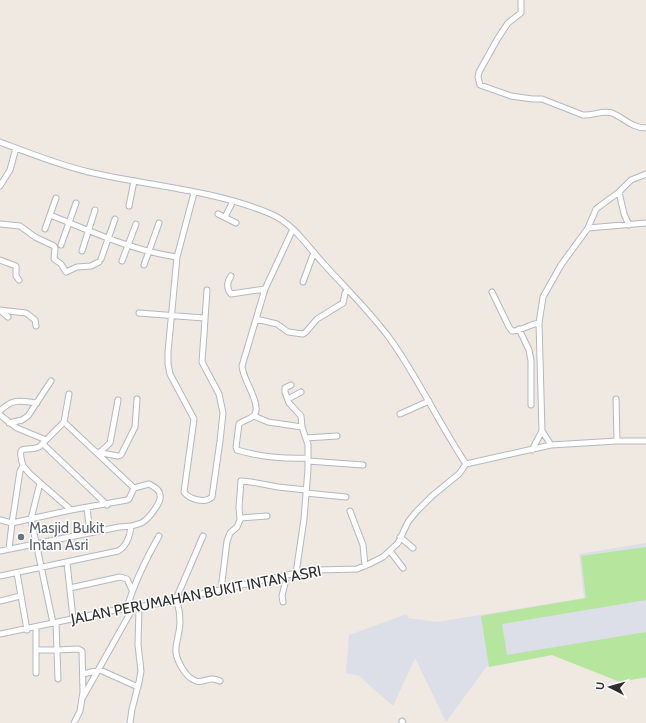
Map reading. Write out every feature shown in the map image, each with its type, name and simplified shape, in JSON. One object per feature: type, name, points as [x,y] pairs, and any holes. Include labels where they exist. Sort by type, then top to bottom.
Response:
[{"type":"street","points":[[521,0],[521,13],[508,23],[479,72],[478,77],[480,85],[511,96],[542,99],[583,115],[588,116],[603,112],[612,114],[636,127],[646,128]]},
{"type":"street","points":[[0,142],[79,170],[233,202],[272,214],[283,221],[293,229],[314,252],[322,263],[374,319],[392,342],[466,464],[551,446],[617,441],[646,441]]},
{"type":"street","points":[[0,186],[10,170],[16,148]]},
{"type":"street","points":[[551,446],[542,431],[539,324],[541,306],[544,297],[561,265],[588,228],[596,209],[619,192],[631,180],[646,174]]},
{"type":"street","points":[[129,206],[134,181]]},
{"type":"street","points":[[619,192],[624,214],[629,225]]},
{"type":"street","points":[[194,193],[177,257],[168,352],[169,369],[194,419],[184,492],[187,495],[204,501],[212,498],[223,420],[220,398],[202,362],[207,290]]},
{"type":"street","points":[[45,229],[56,198]]},
{"type":"street","points":[[226,217],[233,202]]},
{"type":"street","points":[[61,245],[76,203]]},
{"type":"street","points":[[82,251],[95,210]]},
{"type":"street","points":[[218,214],[236,223]]},
{"type":"street","points":[[50,216],[149,252],[177,257]]},
{"type":"street","points":[[0,224],[20,226],[34,237],[53,245],[56,248],[54,259],[61,264],[66,272],[78,267],[91,266],[100,261],[115,219]]},
{"type":"street","points":[[144,265],[159,223]]},
{"type":"street","points":[[588,228],[646,223]]},
{"type":"street","points":[[122,261],[136,224]]},
{"type":"street","points":[[293,229],[265,289],[242,366],[243,375],[249,386],[256,410],[254,416],[239,425],[236,447],[237,450],[251,454],[363,465]]},
{"type":"street","points":[[303,282],[314,252]]},
{"type":"street","points":[[0,260],[16,266],[16,276],[19,280]]},
{"type":"street","points":[[231,276],[227,286],[231,294],[265,289]]},
{"type":"street","points":[[256,318],[277,324],[288,332],[302,334],[306,332],[317,319],[342,303],[348,290]]},
{"type":"street","points":[[492,292],[510,329],[514,331],[530,325],[539,324]]},
{"type":"street","points":[[0,310],[8,317]]},
{"type":"street","points":[[0,310],[26,313],[35,320],[36,326]]},
{"type":"street","points":[[139,313],[204,318]]},
{"type":"street","points":[[519,329],[529,350],[531,371],[531,405]]},
{"type":"street","points":[[531,371],[540,371]]},
{"type":"street","points":[[9,423],[25,418],[51,381]]},
{"type":"street","points":[[291,385],[285,390],[291,405],[301,414],[302,427],[306,438],[308,460],[306,492],[296,573]]},
{"type":"street","points":[[288,399],[301,392]]},
{"type":"street","points":[[69,394],[64,422],[36,449],[24,449],[20,453],[23,466],[71,510]]},
{"type":"street","points":[[97,452],[118,456],[122,454],[135,426],[137,399]]},
{"type":"street","points":[[616,399],[617,441]]},
{"type":"street","points":[[97,452],[110,443],[118,400]]},
{"type":"street","points":[[0,411],[15,401],[37,403]]},
{"type":"street","points":[[400,414],[429,401]]},
{"type":"street","points":[[0,415],[17,428],[44,442],[107,504]]},
{"type":"street","points":[[254,416],[268,422],[302,427]]},
{"type":"street","points":[[64,422],[134,488]]},
{"type":"street","points":[[532,450],[542,431]]},
{"type":"street","points":[[306,438],[336,436]]},
{"type":"street","name":"JALAN PERUMAHAN BUKIT INTAN ASRI","points":[[0,634],[27,630],[73,618],[221,590],[296,573],[318,570],[354,569],[365,566],[379,560],[390,551],[398,542],[408,522],[416,512],[433,495],[459,474],[466,464]]},
{"type":"street","points":[[8,549],[20,471],[23,466]]},
{"type":"street","points":[[221,590],[227,541],[230,533],[239,524],[241,481],[346,497]]},
{"type":"street","points":[[40,482],[31,519],[55,623],[58,679]]},
{"type":"street","points":[[0,520],[12,523],[71,510],[128,500],[134,488],[144,484],[150,484],[159,492],[161,496],[156,508],[148,518],[140,523],[0,551]]},
{"type":"street","points":[[87,508],[90,533]]},
{"type":"street","points":[[350,511],[363,545],[365,566]]},
{"type":"street","points":[[240,518],[266,516]]},
{"type":"street","points":[[0,576],[118,551],[123,548],[131,526]]},
{"type":"street","points":[[127,608],[132,590],[146,558],[159,536]]},
{"type":"street","points":[[203,536],[176,598],[179,607],[180,621],[175,653],[185,672],[196,681],[211,679],[220,681]]},
{"type":"street","points":[[400,537],[413,548]]},
{"type":"street","points":[[390,551],[403,568]]},
{"type":"street","points":[[67,563],[73,618]]},
{"type":"street","points":[[17,573],[27,630]]},
{"type":"street","points":[[283,602],[282,596],[287,575]]},
{"type":"street","points":[[70,588],[120,577],[126,578],[132,590]]},
{"type":"street","points":[[0,601],[20,596]]},
{"type":"street","points":[[82,699],[97,670],[136,607]]},
{"type":"street","points":[[130,723],[141,671],[136,607]]},
{"type":"street","points":[[36,627],[36,672]]},
{"type":"street","points":[[37,650],[81,650],[83,655],[82,699],[80,711],[74,723]]},
{"type":"street","points":[[83,674],[102,670],[138,687]]},
{"type":"shaded area","points":[[646,543],[646,678],[614,681],[613,678],[552,655],[487,666],[446,722],[415,658],[393,706],[359,676],[346,673],[349,635],[407,614],[408,618],[437,622],[584,598],[579,554]]},
{"type":"green space","points":[[646,547],[646,600],[502,624],[507,655],[646,632],[646,677],[620,682],[552,655],[489,667],[481,616],[586,598],[581,556]]},
{"type":"place","name":"Masjid Bukit Intan Asri","points":[[21,537]]}]
